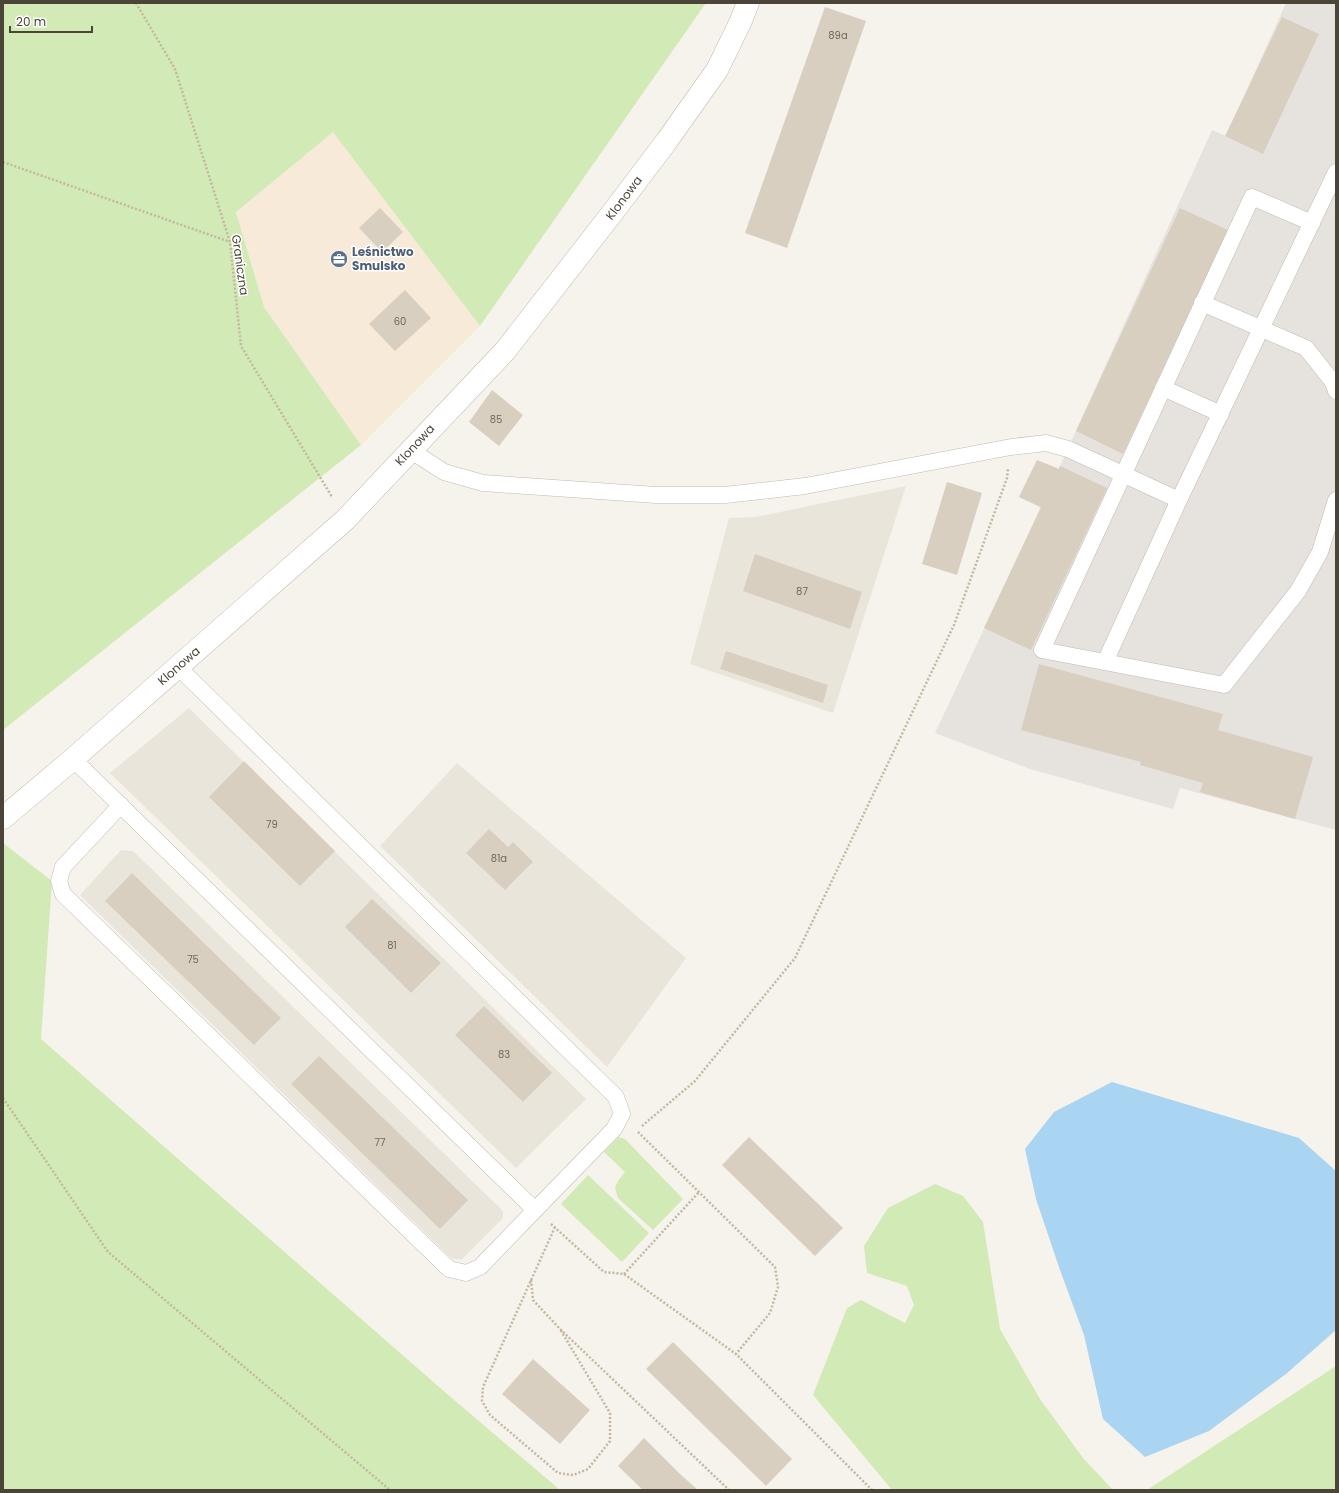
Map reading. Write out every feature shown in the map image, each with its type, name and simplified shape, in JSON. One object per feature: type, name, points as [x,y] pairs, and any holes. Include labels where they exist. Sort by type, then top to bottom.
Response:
[{"type":"street","name":"Klonowa","points":[[3,818],[73,759],[345,520],[505,351],[666,142],[716,70],[740,23],[748,3]]},
{"type":"lane","points":[[1105,662],[1179,500],[1336,172]]},
{"type":"lane","points":[[1312,223],[1252,197],[1042,650],[1224,685],[1298,591],[1320,552],[1336,500]]},
{"type":"lane","points":[[1202,303],[1306,348],[1333,382],[1336,391]]},
{"type":"lane","points":[[1163,388],[1221,414]]},
{"type":"lane","points":[[410,450],[444,472],[483,483],[656,495],[725,495],[805,486],[1011,447],[1046,443],[1068,449],[1179,500]]},
{"type":"lane","points":[[121,806],[63,867],[59,882],[63,894],[449,1269],[466,1273],[480,1267],[614,1129],[622,1114],[616,1097],[178,667]]},
{"type":"lane","points":[[73,759],[535,1210]]},
{"type":"path","name":"Graniczna","points":[[136,3],[175,69],[230,242],[241,346],[345,520]]},
{"type":"path","points":[[3,162],[230,242]]},
{"type":"path","points":[[736,1354],[770,1313],[778,1287],[775,1267],[637,1130],[695,1081],[795,958],[954,626],[1007,478],[1011,447]]},
{"type":"path","points":[[3,1098],[108,1252],[390,1490]]},
{"type":"path","points":[[624,1274],[699,1192]]},
{"type":"path","points":[[535,1210],[604,1272],[624,1274],[736,1354],[872,1490]]},
{"type":"path","points":[[555,1228],[483,1387],[482,1401],[490,1415],[558,1473],[573,1475],[588,1469],[610,1441],[610,1414],[560,1329]]},
{"type":"path","points":[[531,1279],[533,1300],[560,1329],[729,1490]]},
{"type":"shaded area","points":[[1286,3],[1336,3],[1336,830],[1180,788],[1173,809],[1030,769],[935,733],[1041,508],[1019,497],[1037,460],[1058,469],[1060,466],[1212,130],[1226,136]]},
{"type":"shaded area","name":"Leśnictwo Smulsko","points":[[333,131],[480,326],[361,445],[264,307],[236,212]]},
{"type":"shaded area","points":[[906,486],[833,713],[690,664],[729,518],[756,517]]},
{"type":"shaded area","points":[[189,708],[586,1099],[516,1168],[110,773]]},
{"type":"shaded area","points":[[457,763],[686,958],[607,1067],[380,846]]},
{"type":"shaded area","points":[[121,850],[133,851],[503,1211],[503,1218],[462,1259],[452,1259],[80,895]]},
{"type":"green space","points":[[3,3],[706,3],[480,326],[333,132],[236,212],[264,307],[361,445],[3,730]]},
{"type":"green space","points":[[3,843],[52,881],[41,1039],[446,1393],[560,1490],[3,1490]]},
{"type":"green space","points":[[619,1137],[625,1139],[683,1199],[653,1230],[618,1198],[615,1188],[625,1172],[604,1152]]},
{"type":"green space","points":[[588,1175],[649,1233],[622,1262],[561,1204]]},
{"type":"green space","points":[[935,1184],[963,1196],[983,1222],[1000,1329],[1040,1399],[1083,1458],[1113,1490],[892,1490],[813,1395],[847,1308],[861,1300],[905,1323],[914,1305],[907,1286],[867,1273],[864,1246],[888,1208]]},
{"type":"green space","points":[[1336,1366],[1336,1490],[1147,1490]]},
{"type":"water","points":[[1112,1082],[1299,1138],[1336,1171],[1336,1330],[1286,1374],[1209,1431],[1145,1457],[1103,1419],[1084,1335],[1036,1199],[1025,1149],[1054,1112]]},
{"type":"building","points":[[825,7],[866,21],[787,248],[745,233]]},
{"type":"building","points":[[1282,17],[1319,34],[1263,154],[1225,136]]},
{"type":"building","points":[[380,208],[403,232],[382,252],[359,228]]},
{"type":"building","points":[[1180,208],[1228,230],[1123,454],[1076,431]]},
{"type":"building","points":[[405,290],[431,318],[395,351],[369,324]]},
{"type":"building","points":[[492,390],[523,415],[499,446],[469,422]]},
{"type":"building","points":[[1037,460],[1059,469],[1060,466],[1107,488],[1031,650],[984,628],[1041,507],[1019,497]]},
{"type":"building","points":[[947,482],[982,493],[957,575],[922,564]]},
{"type":"building","points":[[755,554],[862,592],[850,629],[743,591]]},
{"type":"building","points":[[726,651],[828,685],[823,703],[720,669]]},
{"type":"building","points":[[1039,664],[1223,714],[1218,730],[1313,757],[1295,819],[1200,792],[1203,783],[1140,765],[1141,762],[1021,730]]},
{"type":"building","points":[[244,761],[335,851],[300,886],[209,797]]},
{"type":"building","points":[[489,829],[508,847],[513,842],[533,862],[505,890],[466,853]]},
{"type":"building","points":[[132,873],[281,1018],[254,1045],[105,901]]},
{"type":"building","points":[[372,899],[441,963],[411,993],[345,927]]},
{"type":"building","points":[[484,1006],[552,1073],[523,1102],[455,1035]]},
{"type":"building","points":[[319,1056],[468,1200],[440,1229],[291,1084]]},
{"type":"building","points":[[749,1137],[843,1228],[815,1256],[722,1165]]},
{"type":"building","points":[[673,1342],[792,1459],[766,1486],[646,1369]]},
{"type":"building","points":[[533,1359],[590,1410],[560,1444],[502,1394]]},
{"type":"building","points":[[644,1438],[698,1490],[643,1490],[618,1466]]},
{"type":"place","name":"Leśnictwo Smulsko","points":[[339,259]]}]
